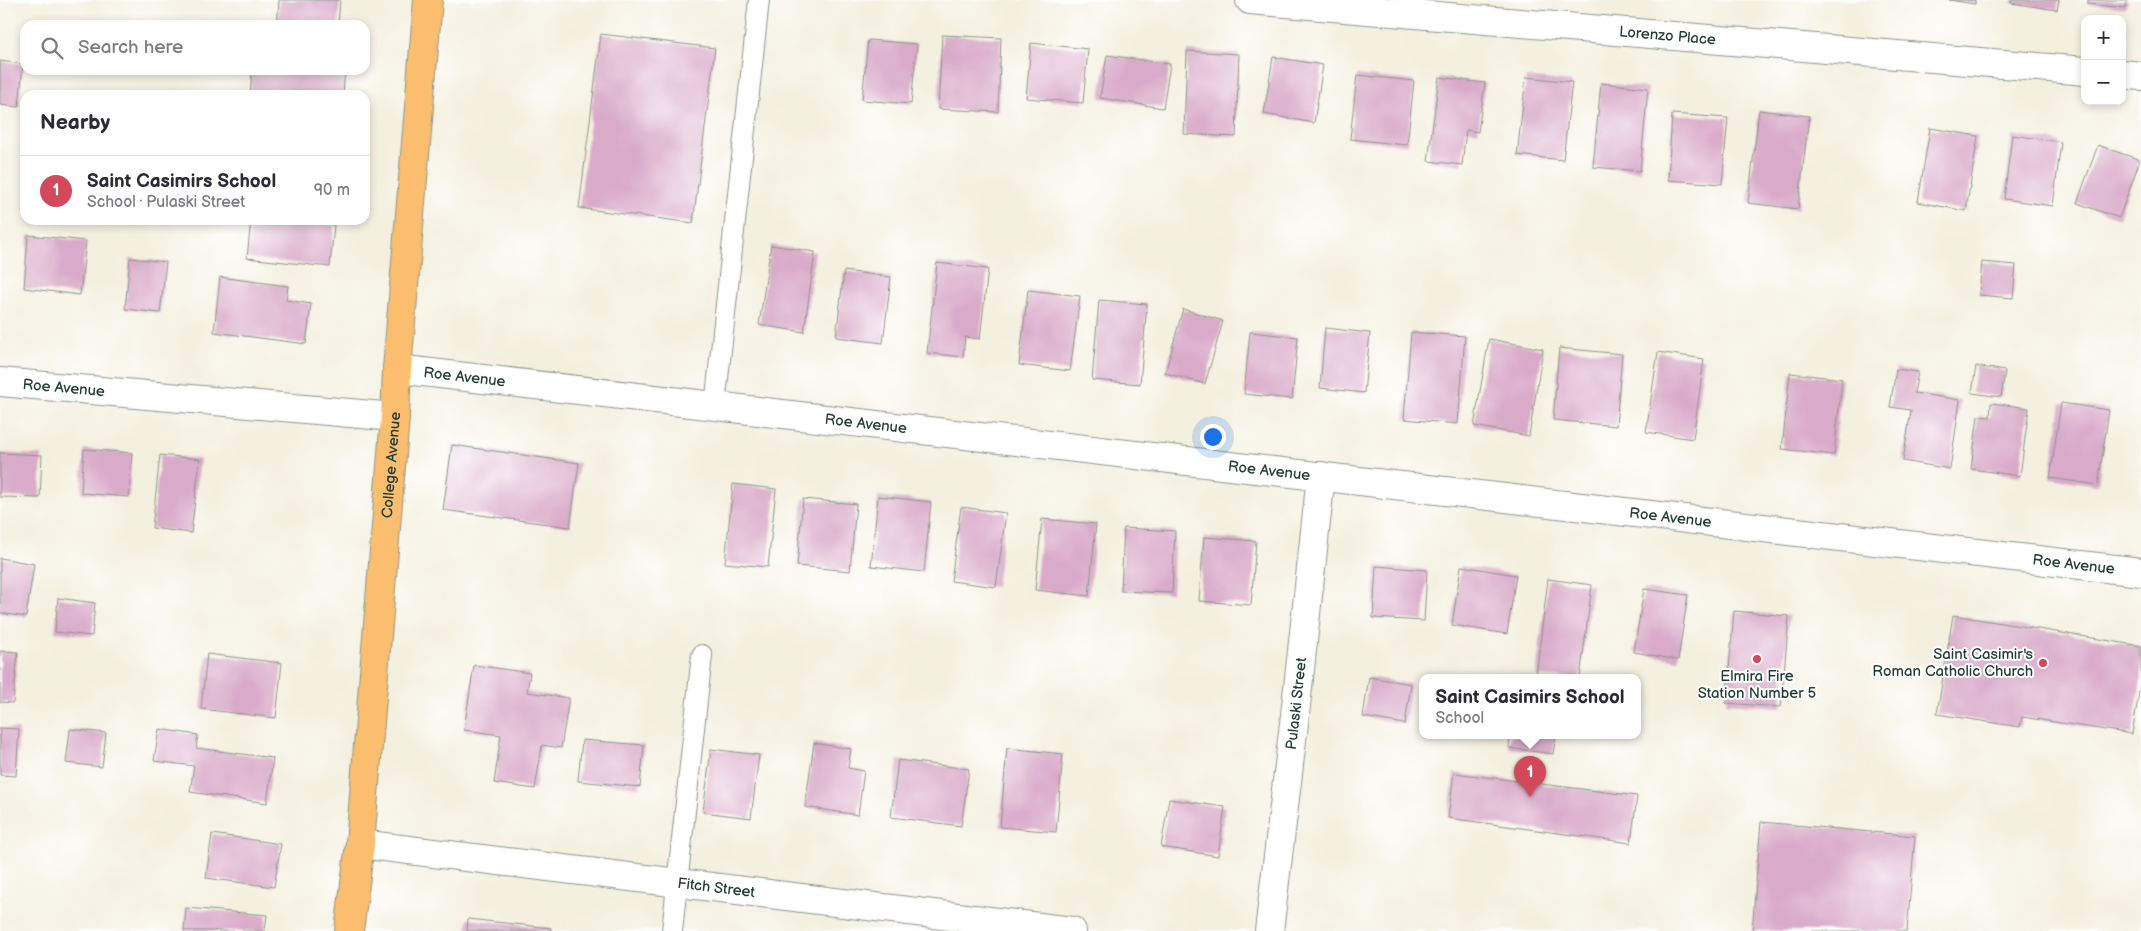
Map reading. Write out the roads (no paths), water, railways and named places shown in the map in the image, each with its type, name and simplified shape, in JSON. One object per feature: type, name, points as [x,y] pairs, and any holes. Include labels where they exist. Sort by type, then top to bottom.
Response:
[{"type":"main road","name":"College Avenue","points":[[349,931],[360,844],[428,0]]},
{"type":"street","name":"Lorenzo Place","points":[[1250,0],[2081,71]]},
{"type":"street","points":[[2126,74],[2141,76]]},
{"type":"street","name":"Roe Avenue","points":[[397,369],[2141,572]]},
{"type":"street","name":"Roe Avenue","points":[[0,382],[395,417]]},
{"type":"street","name":"Pulaski Street","points":[[1269,931],[1321,476]]},
{"type":"street","name":"Fitch Street","points":[[360,844],[1072,931]]},
{"type":"lane","points":[[715,406],[759,0]]},
{"type":"lane","points":[[672,931],[702,654]]},
{"type":"place","name":"Elmira Fire Station Number 5","points":[[1757,659]]},
{"type":"place","name":"Saint Casimir's Roman Catholic Church","points":[[2043,663]]},
{"type":"place","name":"Saint Casimirs School","points":[[1530,797]]}]
